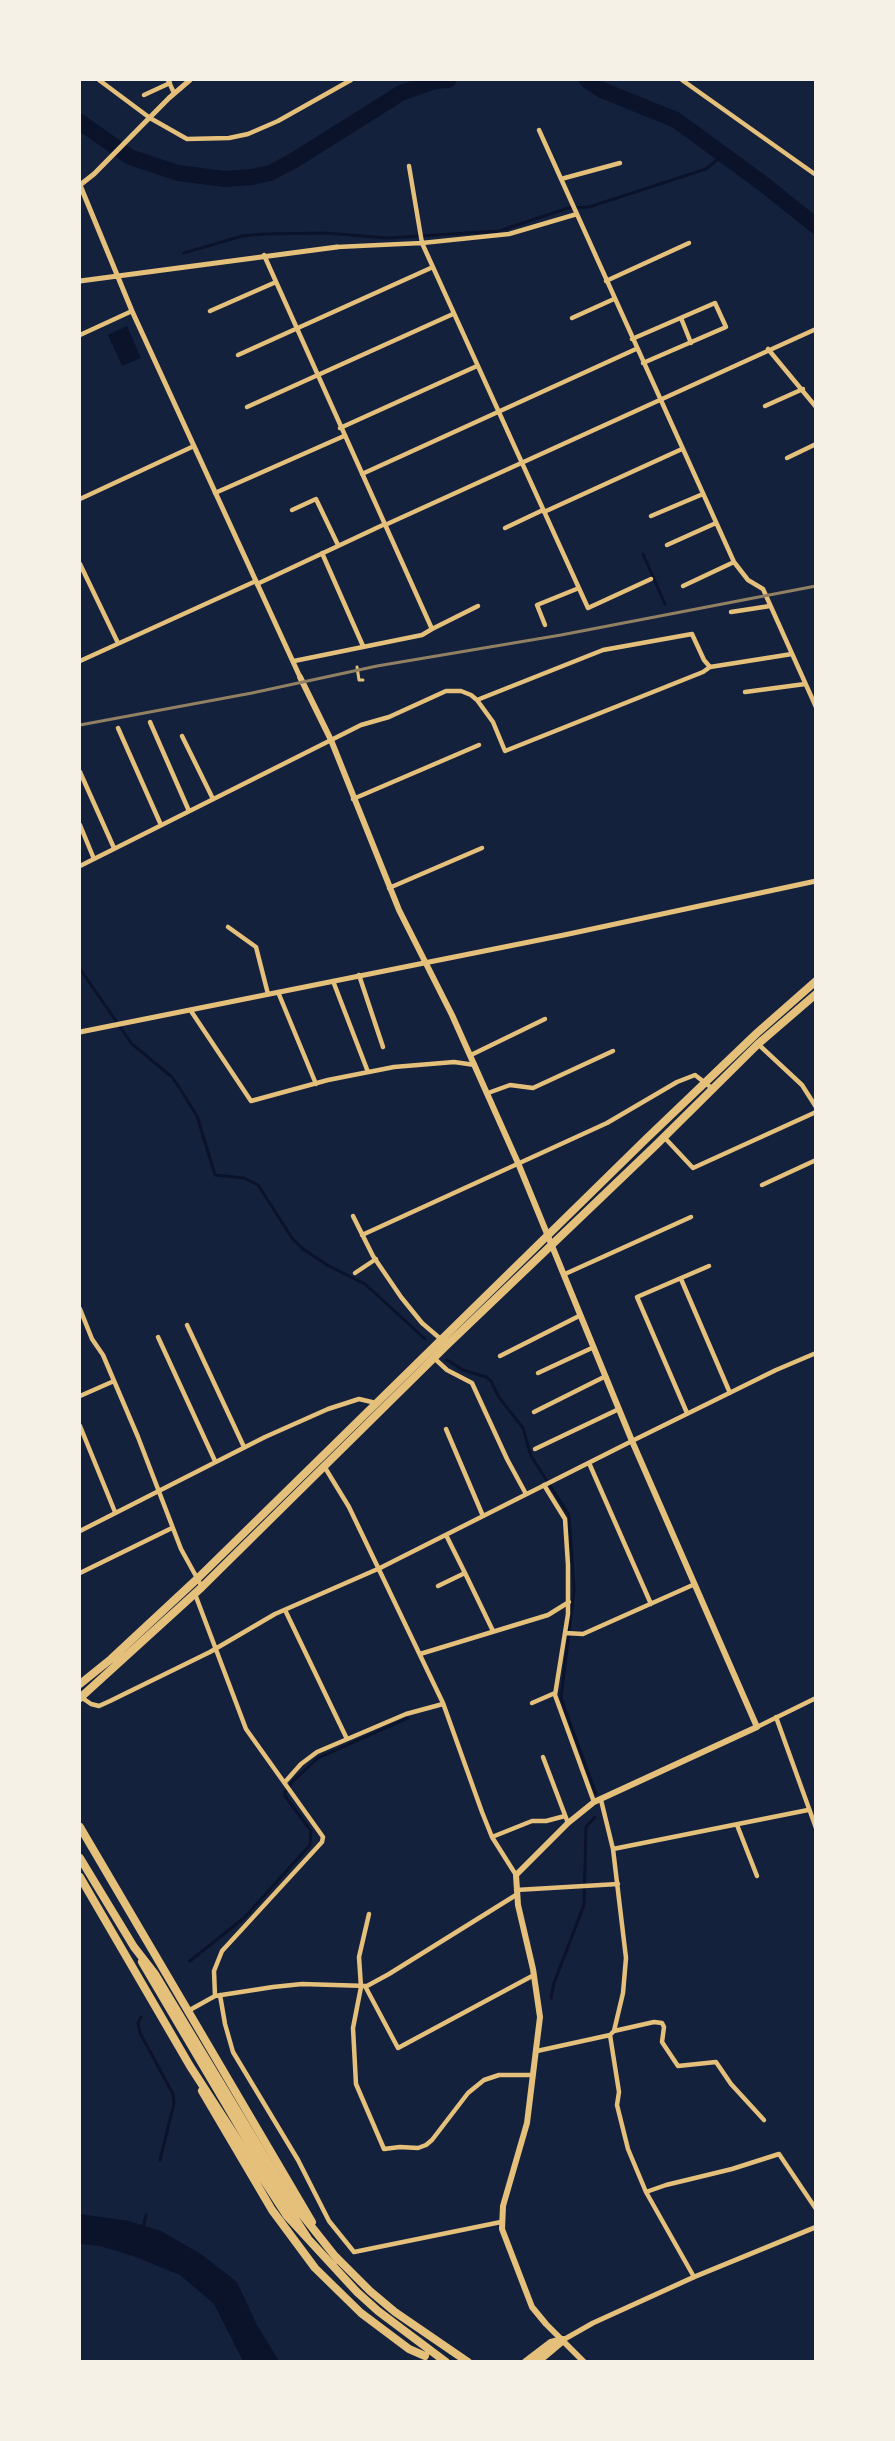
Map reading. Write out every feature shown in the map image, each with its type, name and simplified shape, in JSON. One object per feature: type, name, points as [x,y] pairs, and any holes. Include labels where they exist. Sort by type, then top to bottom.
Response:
[{"type":"highway","points":[[80,1683],[111,1659],[380,1406],[549,1234],[757,1033],[816,981]]},
{"type":"highway","points":[[80,1698],[202,1587],[324,1466],[380,1406],[434,1358],[444,1342],[553,1243],[758,1044],[816,993]]},
{"type":"highway","points":[[80,1827],[305,2211],[338,2260]]},
{"type":"highway","points":[[80,1858],[134,1947],[149,1978],[307,2237]]},
{"type":"highway","points":[[80,1877],[190,2066],[287,2216],[336,2271],[378,2311],[446,2361]]},
{"type":"highway","points":[[80,1886],[96,1904]]},
{"type":"highway","points":[[134,1947],[155,1974],[292,2202],[338,2260],[370,2291],[420,2329],[468,2361]]},
{"type":"highway","points":[[190,2066],[192,2074],[226,2135],[272,2210],[302,2252],[361,2313],[409,2349],[433,2361]]},
{"type":"highway","points":[[378,2311],[389,2325],[425,2356]]},
{"type":"highway","points":[[420,2329],[431,2333],[475,2361]]},
{"type":"highway","points":[[526,2361],[550,2343],[563,2340]]},
{"type":"highway","points":[[537,2361],[563,2340]]},
{"type":"main road","points":[[300,677],[331,740],[389,888],[471,1056],[519,1163],[632,1440],[757,1727],[598,1801],[567,1819],[516,1875],[516,1893],[534,1975],[540,2017],[527,2123],[503,2206],[501,2229],[532,2307],[584,2361]]},
{"type":"street","points":[[99,80],[150,118],[187,139],[229,138],[248,134],[278,121],[351,80]]},
{"type":"street","points":[[190,80],[80,185],[132,311],[300,677]]},
{"type":"street","points":[[682,80],[816,175]]},
{"type":"street","points":[[144,94],[169,81],[174,93]]},
{"type":"street","points":[[538,130],[734,562],[748,580],[763,589],[816,707]]},
{"type":"street","points":[[561,179],[620,164]]},
{"type":"street","points":[[409,166],[422,243],[588,608],[651,579]]},
{"type":"street","points":[[80,281],[264,255],[508,234],[577,214]]},
{"type":"street","points":[[606,281],[689,243]]},
{"type":"street","points":[[264,255],[432,629]]},
{"type":"street","points":[[238,355],[433,267]]},
{"type":"street","points":[[210,311],[276,282]]},
{"type":"street","points":[[572,318],[614,299]]},
{"type":"street","points":[[632,339],[715,303],[726,327],[643,363]]},
{"type":"street","points":[[80,335],[132,311]]},
{"type":"street","points":[[247,407],[453,314]]},
{"type":"street","points":[[681,318],[691,343]]},
{"type":"street","points":[[80,661],[816,329]]},
{"type":"street","points":[[362,474],[636,349]]},
{"type":"street","points":[[768,349],[816,407]]},
{"type":"street","points":[[340,428],[477,366]]},
{"type":"street","points":[[765,406],[803,389]]},
{"type":"street","points":[[215,493],[344,436]]},
{"type":"street","points":[[787,458],[816,444]]},
{"type":"street","points":[[80,499],[194,446]]},
{"type":"street","points":[[506,528],[682,449]]},
{"type":"street","points":[[651,516],[703,494]]},
{"type":"street","points":[[292,510],[316,499],[338,545]]},
{"type":"street","points":[[667,545],[716,524]]},
{"type":"street","points":[[322,553],[363,646]]},
{"type":"street","points":[[684,586],[734,562]]},
{"type":"street","points":[[80,564],[82,573],[118,644]]},
{"type":"street","points":[[545,625],[537,605],[579,588]]},
{"type":"street","points":[[294,661],[422,635],[478,606]]},
{"type":"street","points":[[731,612],[770,606]]},
{"type":"street","points":[[477,700],[603,650],[692,634],[704,660],[710,667]]},
{"type":"street","points":[[80,866],[362,725],[389,717],[446,691],[471,694],[477,700],[493,722],[505,751],[703,672],[710,667],[792,654]]},
{"type":"street","points":[[357,667],[359,680],[363,680]]},
{"type":"street","points":[[745,692],[805,684]]},
{"type":"street","points":[[150,722],[189,811]]},
{"type":"street","points":[[118,728],[161,825]]},
{"type":"street","points":[[182,736],[213,799]]},
{"type":"street","points":[[353,798],[479,745]]},
{"type":"street","points":[[80,772],[114,848]]},
{"type":"street","points":[[80,825],[94,859]]},
{"type":"street","points":[[389,888],[482,848]]},
{"type":"street","points":[[80,1032],[564,935],[816,881]]},
{"type":"street","points":[[228,927],[256,947],[268,994]]},
{"type":"street","points":[[359,975],[383,1047]]},
{"type":"street","points":[[333,981],[368,1072]]},
{"type":"street","points":[[278,992],[316,1084]]},
{"type":"street","points":[[191,1011],[251,1101],[393,1067],[454,1062],[475,1065]]},
{"type":"street","points":[[471,1056],[545,1019]]},
{"type":"street","points":[[758,1044],[802,1085],[816,1107]]},
{"type":"street","points":[[488,1093],[510,1085],[533,1088],[612,1051]]},
{"type":"street","points":[[362,1235],[607,1123],[677,1082],[695,1075],[713,1089]]},
{"type":"street","points":[[664,1137],[693,1168],[816,1112]]},
{"type":"street","points":[[762,1185],[816,1160]]},
{"type":"street","points":[[352,1216],[376,1259],[415,1316],[444,1342]]},
{"type":"street","points":[[565,1274],[691,1217]]},
{"type":"street","points":[[355,1273],[376,1259]]},
{"type":"street","points":[[687,1413],[637,1297],[709,1266]]},
{"type":"street","points":[[681,1279],[730,1393]]},
{"type":"street","points":[[80,1309],[114,1381],[153,1474],[172,1528],[202,1587]]},
{"type":"street","points":[[500,1356],[582,1315]]},
{"type":"street","points":[[187,1325],[244,1447]]},
{"type":"street","points":[[158,1337],[215,1461]]},
{"type":"street","points":[[538,1373],[594,1347]]},
{"type":"street","points":[[80,1698],[99,1706],[217,1648],[285,1610],[380,1568],[632,1440],[816,1353]]},
{"type":"street","points":[[434,1358],[447,1370],[472,1383],[526,1494]]},
{"type":"street","points":[[534,1412],[606,1376]]},
{"type":"street","points":[[80,1396],[114,1381]]},
{"type":"street","points":[[80,1531],[215,1461],[348,1401],[359,1399],[380,1406]]},
{"type":"street","points":[[535,1449],[619,1409]]},
{"type":"street","points":[[80,1426],[115,1512]]},
{"type":"street","points":[[446,1429],[483,1516]]},
{"type":"street","points":[[589,1463],[651,1604]]},
{"type":"street","points":[[324,1466],[350,1507],[380,1568],[443,1704],[492,1837],[516,1875]]},
{"type":"street","points":[[544,1485],[565,1519],[569,1602],[555,1693],[598,1801],[612,1849],[618,1884],[626,1958],[623,1993],[612,2033],[620,2096],[617,2105],[628,2149],[646,2192],[694,2277]]},
{"type":"street","points":[[80,1573],[172,1528]]},
{"type":"street","points":[[446,1535],[494,1631]]},
{"type":"street","points":[[438,1586],[465,1573]]},
{"type":"street","points":[[565,1633],[583,1634],[695,1584]]},
{"type":"street","points":[[195,1593],[246,1729],[323,1837],[322,1842],[222,1951],[214,1971],[218,1996],[233,2052],[298,2160],[329,2221],[354,2252],[501,2222]]},
{"type":"street","points":[[420,1654],[548,1615],[569,1602]]},
{"type":"street","points":[[285,1610],[347,1739]]},
{"type":"street","points":[[532,1702],[555,1693]]},
{"type":"street","points":[[757,1727],[816,1698]]},
{"type":"street","points":[[285,1782],[301,1764],[317,1752],[406,1714],[443,1704]]},
{"type":"street","points":[[776,1717],[816,1828]]},
{"type":"street","points":[[492,1837],[532,1821],[567,1819],[543,1757]]},
{"type":"street","points":[[612,1849],[808,1810]]},
{"type":"street","points":[[737,1825],[757,1876]]},
{"type":"street","points":[[188,2011],[218,1996],[302,1984],[363,1986],[389,1974],[516,1893],[618,1884]]},
{"type":"street","points":[[369,1914],[359,1957],[363,1986],[353,2028],[356,2084],[384,2149],[418,2148],[426,2145],[468,2093],[484,2080],[499,2075],[533,2075]]},
{"type":"street","points":[[363,1986],[398,2048],[534,1975]]},
{"type":"street","points":[[537,2051],[654,2022],[662,2023],[664,2027],[662,2042],[678,2066],[716,2062],[731,2084],[764,2120]]},
{"type":"street","points":[[646,2192],[779,2154],[816,2209]]},
{"type":"street","points":[[563,2340],[694,2277],[816,2227]]},
{"type":"water","points":[[127,326],[141,358],[122,366],[108,335]]},
{"type":"water","points":[[80,2214],[129,2221],[161,2231],[201,2254],[237,2282],[257,2325],[279,2361],[243,2361],[214,2304],[180,2275],[133,2256],[100,2246],[80,2244]]},
{"type":"waterway","points":[[80,122],[130,157],[178,173],[225,179],[252,177],[270,173],[293,161],[401,93],[435,81],[448,80]]},
{"type":"waterway","points":[[587,80],[602,90],[676,120],[816,226]]},
{"type":"waterway","points":[[184,253],[242,236],[264,234],[325,233],[388,238],[499,231],[568,208],[589,207],[706,169],[723,155]]},
{"type":"waterway","points":[[643,554],[665,604]]},
{"type":"waterway","points":[[80,969],[132,1044],[172,1077],[177,1084],[197,1116],[215,1175],[244,1178],[258,1185],[292,1238],[303,1249],[329,1266],[365,1284],[425,1339]]},
{"type":"waterway","points":[[447,1360],[463,1370],[486,1377],[491,1381],[498,1396],[523,1428],[531,1456],[569,1515],[574,1590],[561,1698],[596,1794]]},
{"type":"waterway","points":[[190,1961],[244,1918],[310,1845],[311,1831],[285,1796],[285,1792],[293,1781],[318,1758],[408,1718]]},
{"type":"waterway","points":[[551,1998],[554,1983],[584,1905],[586,1827],[595,1817]]},
{"type":"waterway","points":[[141,2017],[138,2023],[140,2033],[173,2094],[174,2103],[160,2160]]},
{"type":"waterway","points":[[143,2228],[146,2215]]},
{"type":"railway","points":[[80,725],[252,693],[377,666],[561,635],[816,586]]}]
